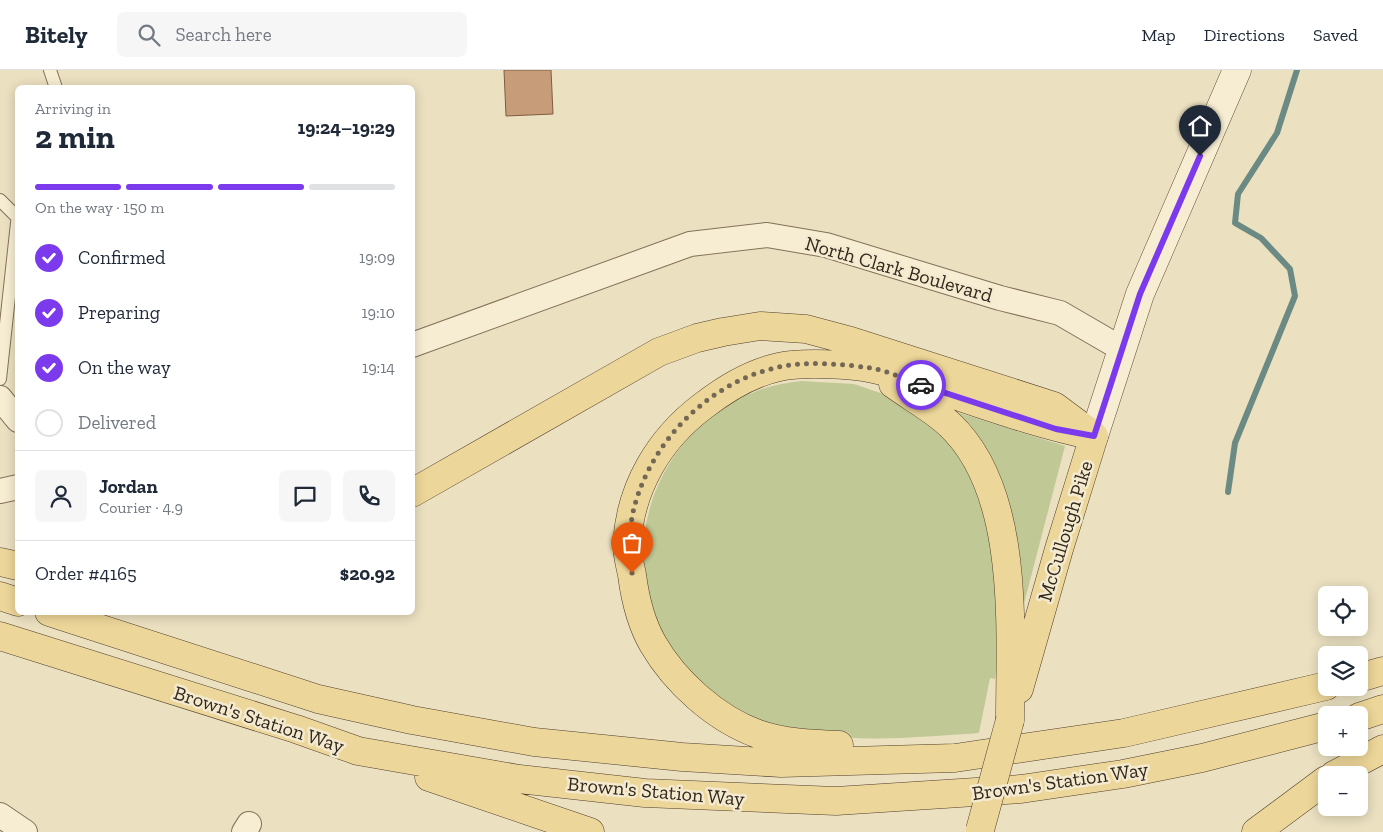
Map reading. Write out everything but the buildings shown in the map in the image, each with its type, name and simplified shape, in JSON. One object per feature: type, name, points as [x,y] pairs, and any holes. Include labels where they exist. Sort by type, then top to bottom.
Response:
[{"type":"main road","points":[[415,491],[659,352],[697,338],[760,326],[806,329],[850,341],[1054,406],[1094,436]]},
{"type":"main road","points":[[955,758],[868,747],[803,744],[758,734],[725,717],[693,693],[671,670],[652,643],[634,587],[627,545],[638,490],[652,461],[670,434],[719,393],[745,379],[779,367],[816,364],[872,368],[1056,429],[1094,436]]},
{"type":"main road","points":[[872,368],[950,425],[970,452],[987,481],[1003,534],[1008,570],[1010,720]]},
{"type":"main road","name":"McCullough Pike","points":[[980,831],[1059,549],[1094,436]]},
{"type":"main road","points":[[0,562],[15,565]]},
{"type":"main road","points":[[0,596],[15,601]]},
{"type":"main road","name":"Brown's Station Way","points":[[58,615],[318,699],[412,720],[534,742],[629,753],[781,763],[955,758],[1124,733],[1318,688]]},
{"type":"main road","name":"Brown's Station Way","points":[[0,636],[296,729],[358,751],[519,779],[645,793],[836,801],[1012,790],[1123,774],[1202,758],[1318,728]]},
{"type":"main road","points":[[1368,675],[1383,671]]},
{"type":"main road","points":[[1368,714],[1383,709]]},
{"type":"main road","points":[[1352,766],[1383,750]]},
{"type":"main road","points":[[358,751],[590,832]]},
{"type":"main road","points":[[1256,832],[1318,786]]},
{"type":"street","name":"McCullough Pike","points":[[1094,436],[1140,294],[1237,70]]},
{"type":"street","name":"North Clark Boulevard","points":[[415,344],[690,244],[767,235],[826,245],[1000,298],[1060,313],[1122,349]]},
{"type":"street","points":[[0,491],[15,488]]},
{"type":"street","points":[[0,815],[25,832]]},
{"type":"lane","points":[[50,70],[55,85]]},
{"type":"lane","points":[[0,200],[15,213]]},
{"type":"lane","points":[[0,379],[15,234]]},
{"type":"green space","points":[[801,381],[854,384],[892,397],[913,408],[963,457],[991,523],[1000,639],[995,679],[990,678],[979,733],[866,738],[810,734],[782,728],[744,715],[711,696],[663,638],[646,588],[643,557],[646,526],[653,497],[666,470],[683,445],[704,423],[729,405],[762,389]]},
{"type":"green space","points":[[956,412],[1065,446],[1020,619],[954,414]]},
{"type":"waterway","points":[[1228,492],[1235,443],[1295,296],[1290,269],[1261,238],[1235,223],[1238,194],[1277,133],[1297,70]]},
{"type":"way so far","points":[[632,573],[627,545],[638,490],[652,461],[670,434],[719,393],[745,379],[779,367],[816,364],[872,368],[921,385]]},
{"type":"route","points":[[921,385],[1056,429],[1094,436],[1140,294],[1200,156]]}]
